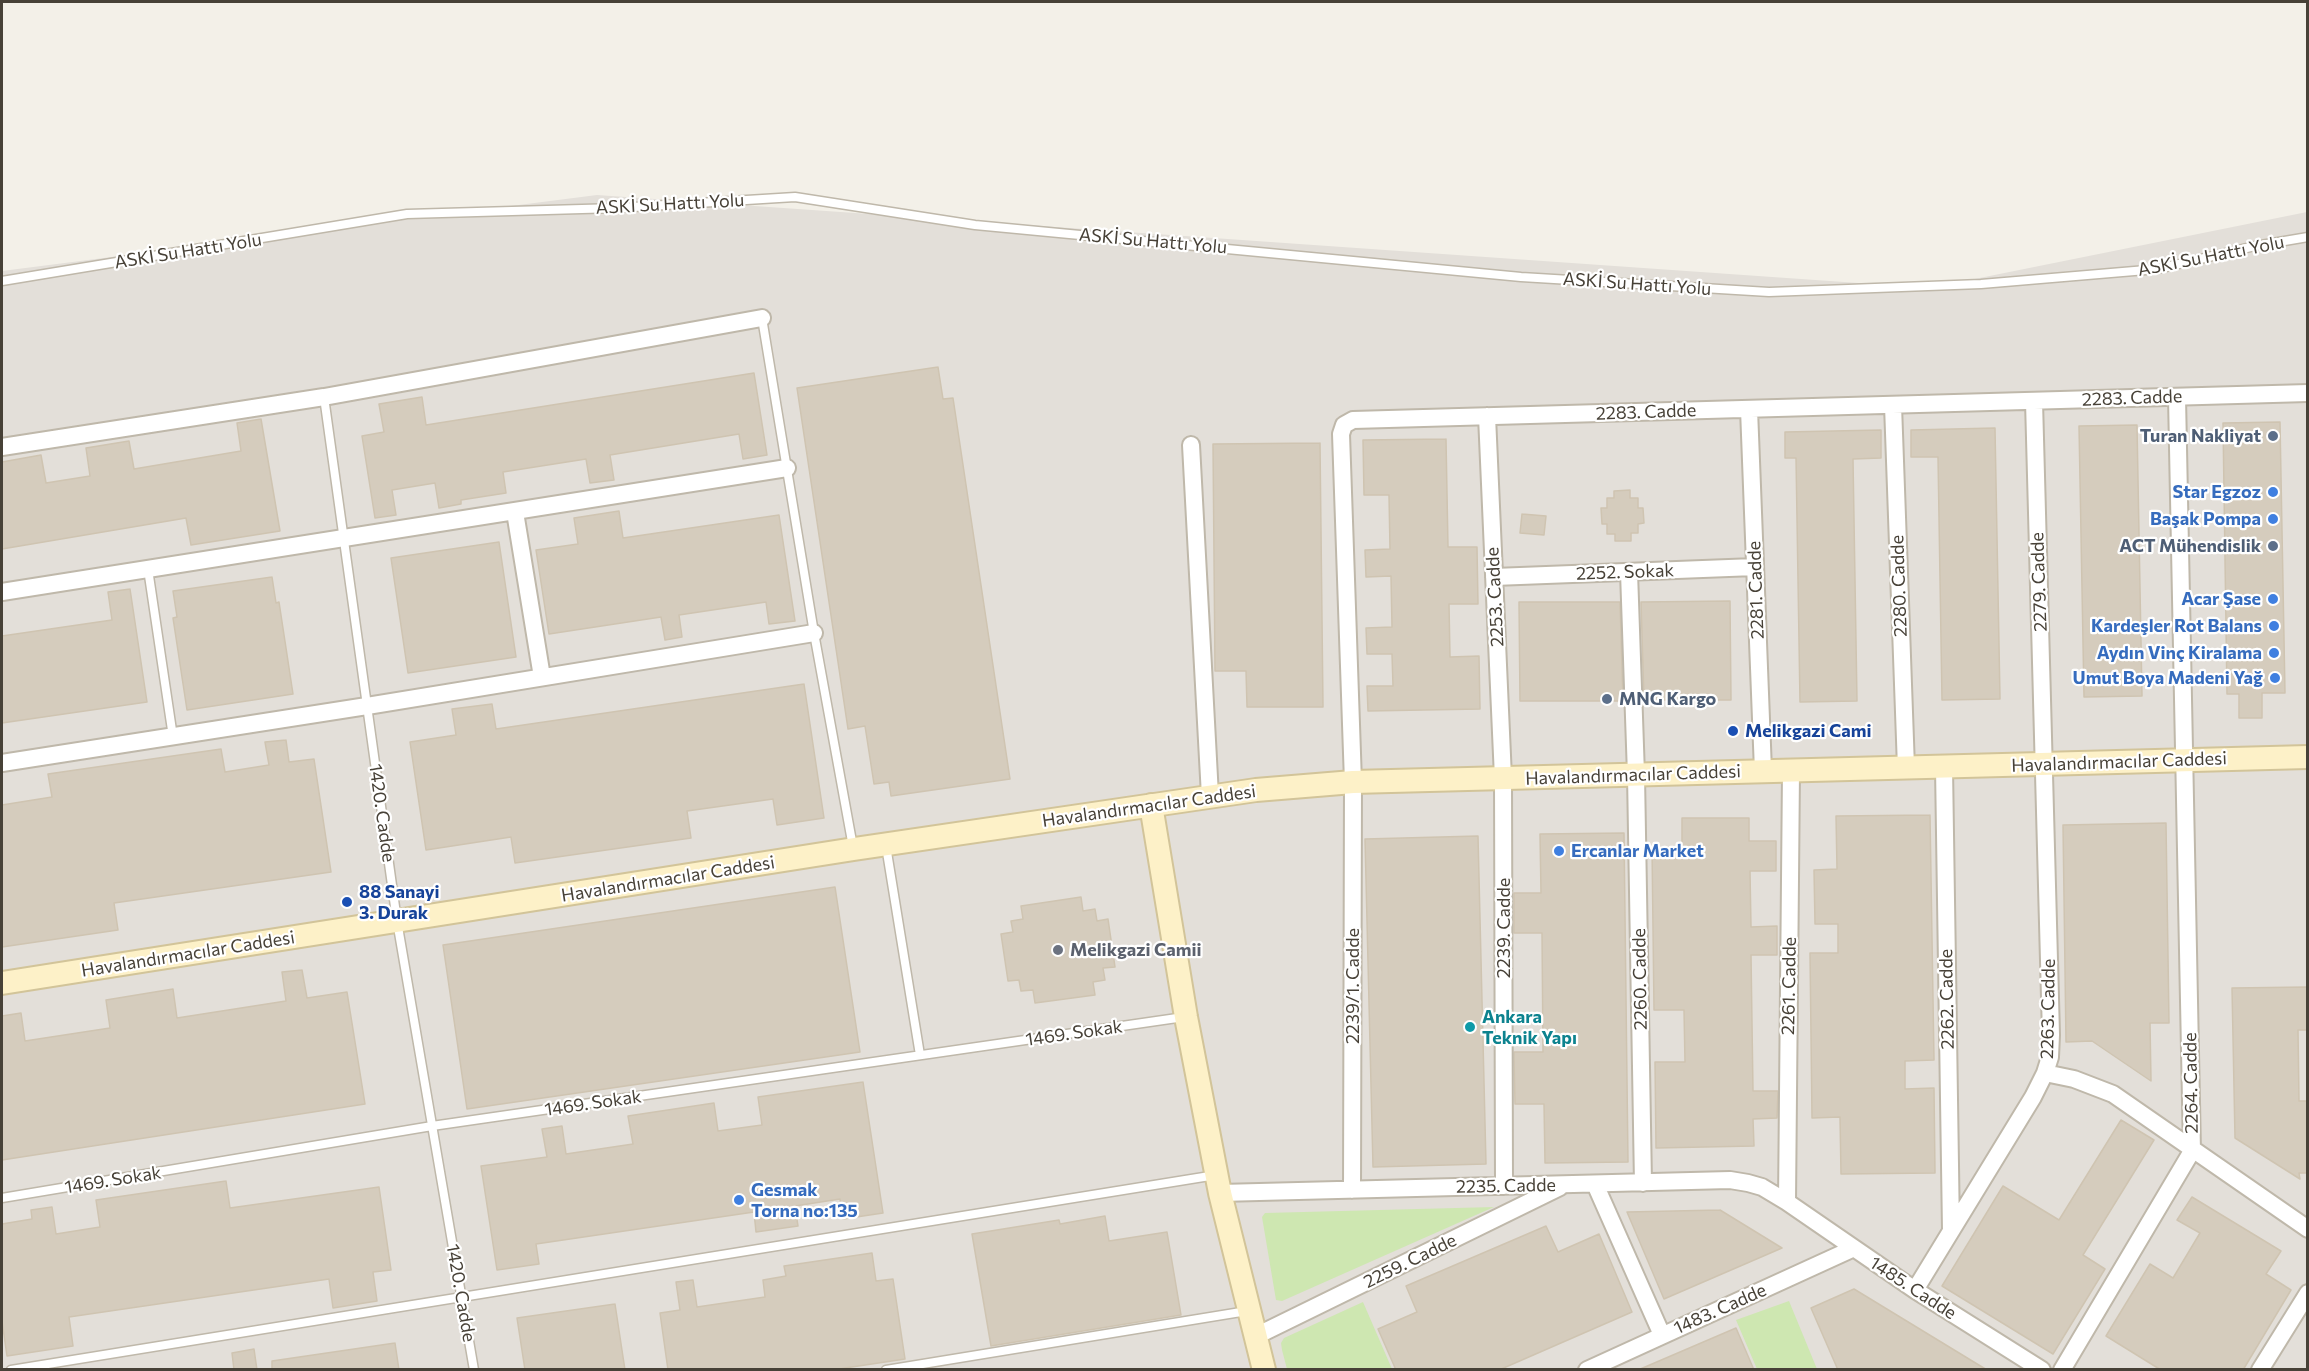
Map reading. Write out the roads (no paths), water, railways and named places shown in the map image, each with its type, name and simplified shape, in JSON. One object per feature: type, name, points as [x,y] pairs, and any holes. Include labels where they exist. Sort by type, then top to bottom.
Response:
[{"type":"street","points":[[2,447],[324,397],[762,318]]},
{"type":"street","name":"2283. Cadde","points":[[1353,782],[1342,430],[1344,425],[1353,420],[2307,393]]},
{"type":"street","name":"2264. Cadde","points":[[2061,1370],[2192,1151],[2177,397]]},
{"type":"street","name":"2279. Cadde","points":[[2034,401],[2044,764]]},
{"type":"street","name":"2280. Cadde","points":[[1893,405],[1906,768]]},
{"type":"street","name":"2281. Cadde","points":[[1749,409],[1763,771]]},
{"type":"street","name":"2253. Cadde","points":[[1487,416],[1503,778]]},
{"type":"street","points":[[1191,445],[1210,796]]},
{"type":"street","points":[[2,592],[787,468]]},
{"type":"street","points":[[515,512],[542,678]]},
{"type":"street","name":"2252. Sokak","points":[[1494,577],[1755,567]]},
{"type":"street","name":"2260. Cadde","points":[[1629,572],[1636,775],[1643,1183]]},
{"type":"street","points":[[2,763],[814,633]]},
{"type":"street","name":"Havalandırmacılar Caddesi","points":[[2,983],[854,849],[1256,790],[1353,782],[2307,757]]},
{"type":"street","name":"2263. Cadde","points":[[1915,1290],[2033,1097],[2046,1073],[2050,1057],[2044,764]]},
{"type":"street","name":"2262. Cadde","points":[[1944,766],[1951,1232]]},
{"type":"street","name":"2261. Cadde","points":[[1787,1202],[1791,771]]},
{"type":"street","name":"2239. Cadde","points":[[1503,778],[1504,1186]]},
{"type":"street","name":"2239/1. Cadde","points":[[1352,1190],[1353,782]]},
{"type":"street","points":[[1152,806],[1186,1017],[1218,1184],[1264,1370]]},
{"type":"street","points":[[2046,1073],[2074,1079],[2113,1094],[2307,1229]]},
{"type":"street","name":"2235. Cadde","points":[[1218,1184],[1352,1190],[1730,1180],[1762,1187],[1787,1202]]},
{"type":"street","points":[[1595,1184],[1662,1335]]},
{"type":"street","name":"2259. Cadde","points":[[1256,1336],[1564,1185]]},
{"type":"street","name":"1485. Cadde","points":[[1787,1202],[1852,1249],[2042,1370]]},
{"type":"street","name":"1483. Cadde","points":[[1587,1370],[1852,1249]]},
{"type":"street","points":[[2260,1370],[2307,1293]]},
{"type":"lane","name":"ASKİ Su Hattı Yolu","points":[[2,281],[407,214],[617,208],[795,197],[975,225],[1521,277],[1769,292],[1981,284],[2158,268],[2307,237]]},
{"type":"lane","points":[[762,318],[814,633],[854,849]]},
{"type":"lane","name":"1420. Cadde","points":[[324,397],[397,921],[474,1370]]},
{"type":"lane","points":[[148,569],[173,736]]},
{"type":"lane","points":[[886,845],[920,1055]]},
{"type":"lane","name":"1469. Sokak","points":[[2,1198],[432,1126],[1186,1017]]},
{"type":"lane","points":[[11,1370],[462,1297],[1218,1184]]},
{"type":"lane","points":[[886,1370],[1250,1311]]},
{"type":"place","name":"Turan Nakliyat","points":[[2273,436]]},
{"type":"place","name":"Star Egzoz","points":[[2273,492]]},
{"type":"place","name":"Başak Pompa","points":[[2273,519]]},
{"type":"place","name":"ACT Mühendislik","points":[[2273,546]]},
{"type":"place","name":"Acar Şase","points":[[2273,599]]},
{"type":"place","name":"Kardeşler Rot Balans","points":[[2274,626]]},
{"type":"place","name":"Aydın Vinç Kiralama","points":[[2274,653]]},
{"type":"place","name":"Umut Boya Madeni Yağ","points":[[2275,678]]},
{"type":"place","name":"MNG Kargo","points":[[1607,699]]},
{"type":"place","name":"Melikgazi Cami","points":[[1733,731]]},
{"type":"place","name":"Ercanlar Market","points":[[1559,851]]},
{"type":"place","name":"88 Sanayi 3. Durak","points":[[347,902]]},
{"type":"place","name":"Melikgazi Camii","points":[[1058,950]]},
{"type":"place","name":"Ankara Teknik Yapı","points":[[1470,1027]]},
{"type":"place","name":"Gesmak Torna no:135","points":[[739,1200]]}]
